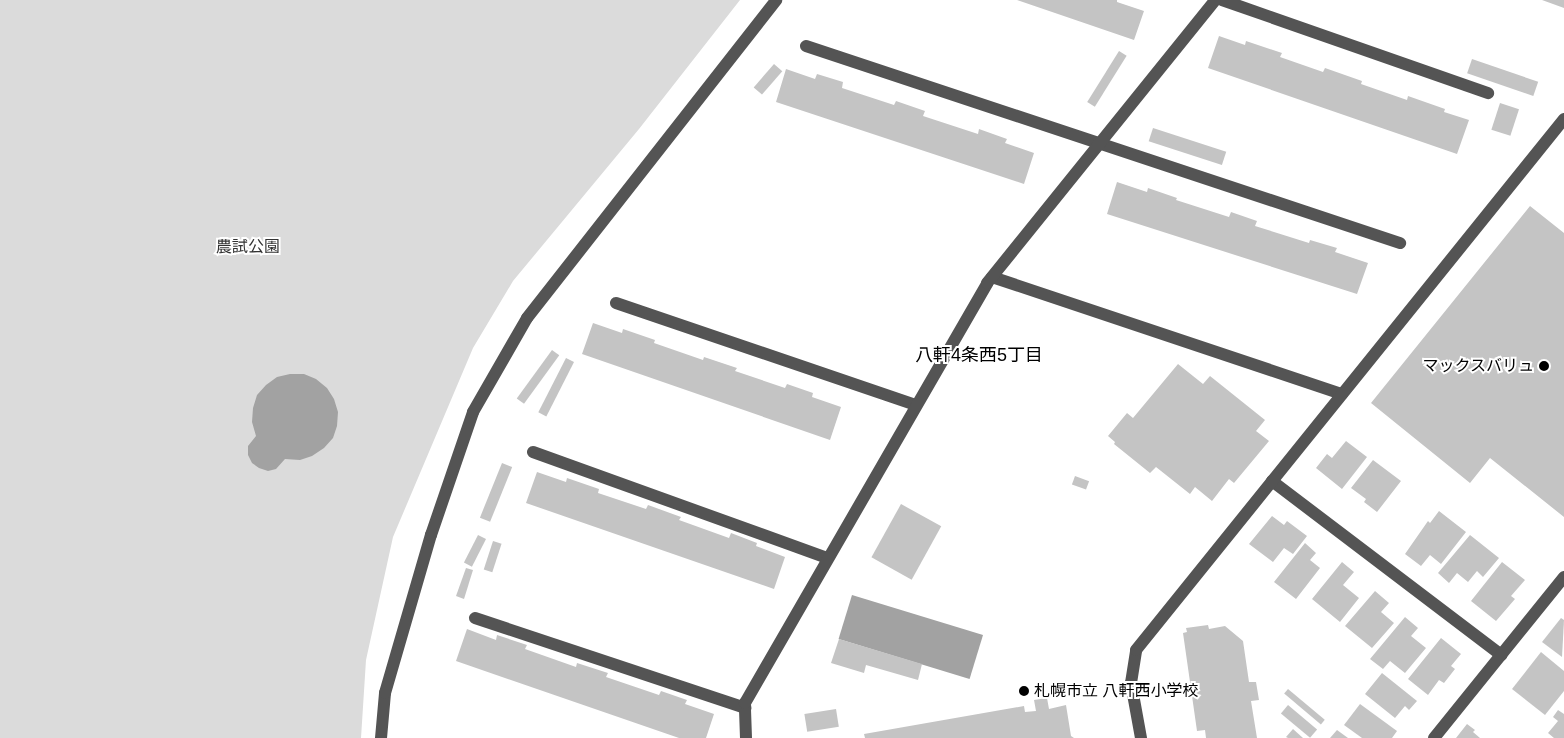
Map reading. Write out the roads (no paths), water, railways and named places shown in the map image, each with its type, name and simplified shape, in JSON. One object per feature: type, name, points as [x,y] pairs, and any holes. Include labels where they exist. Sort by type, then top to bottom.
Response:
[{"type":"street","points":[[382,738],[385,693],[431,535],[473,412],[527,318],[776,0]]},
{"type":"street","points":[[746,738],[745,703],[916,405],[992,277],[1215,0]]},
{"type":"street","points":[[1222,0],[1488,93]]},
{"type":"street","points":[[806,46],[1400,243]]},
{"type":"street","points":[[1141,738],[1131,683],[1136,650],[1564,119]]},
{"type":"street","points":[[992,277],[1342,394]]},
{"type":"street","points":[[616,303],[916,405]]},
{"type":"street","points":[[533,452],[828,558]]},
{"type":"street","points":[[1272,481],[1501,655]]},
{"type":"street","points":[[1434,738],[1564,577]]},
{"type":"street","points":[[475,618],[745,708]]},
{"type":"place","name":"マックスバリュ","points":[[1544,366]]},
{"type":"place","name":"札幌市立 八軒西小学校","points":[[1024,691]]},
{"type":"district","name":"八軒4条西5丁目","points":[[979,355]]},
{"type":"park label","name":"農試公園","points":[[248,247]]}]
